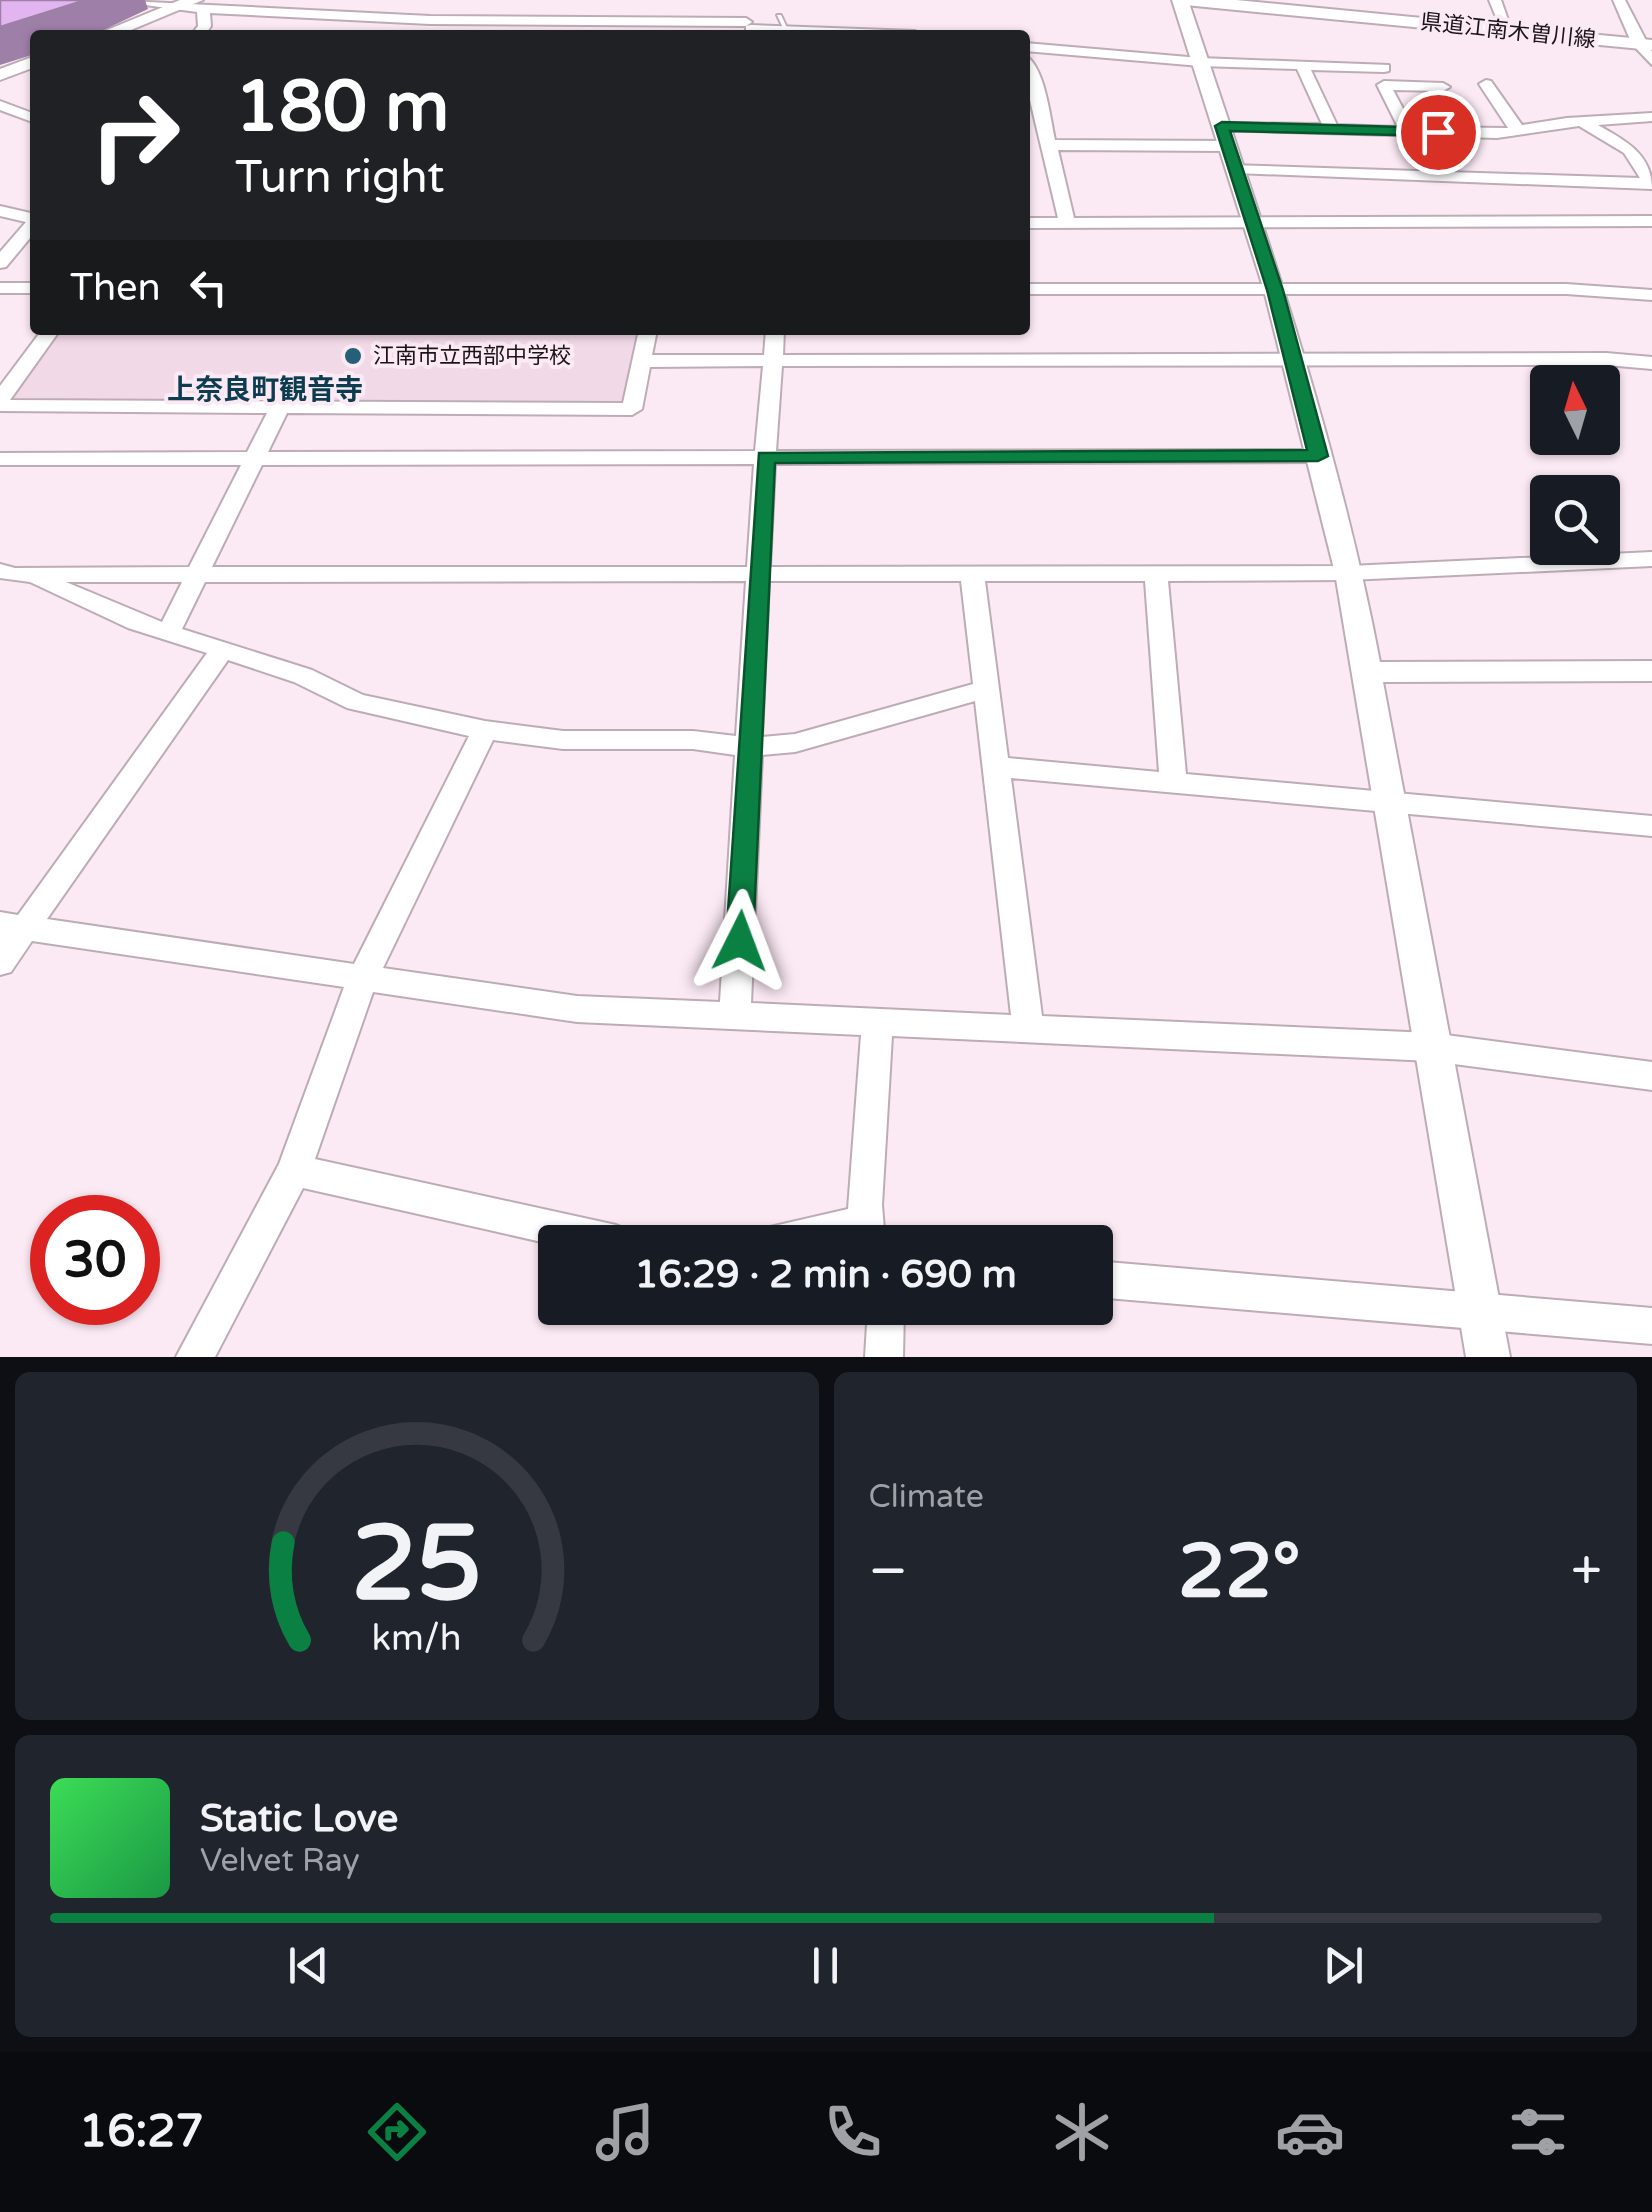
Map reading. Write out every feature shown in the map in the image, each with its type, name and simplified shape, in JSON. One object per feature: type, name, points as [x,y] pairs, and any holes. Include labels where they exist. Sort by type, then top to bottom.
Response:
[{"type":"main road","name":"県道江南木曽川線","points":[[1183,0],[1645,44]]},
{"type":"main road","points":[[114,30],[168,4],[199,5]]},
{"type":"main road","points":[[0,75],[30,64]]},
{"type":"street","points":[[114,0],[168,4]]},
{"type":"street","points":[[327,17],[348,0]]},
{"type":"street","points":[[471,26],[490,0]]},
{"type":"street","points":[[534,22],[546,0]]},
{"type":"street","points":[[1183,0],[1275,290],[1349,573],[1370,672],[1431,1046],[1488,1357]]},
{"type":"street","points":[[1495,0],[1508,31]]},
{"type":"street","points":[[202,30],[205,26],[199,5],[471,26],[623,17],[684,29],[750,29],[782,22],[864,30]]},
{"type":"street","points":[[1627,9],[1652,61]]},
{"type":"street","points":[[734,11],[750,29]]},
{"type":"street","points":[[351,30],[356,18]]},
{"type":"street","points":[[1030,46],[1200,62],[1384,68]]},
{"type":"street","points":[[1302,65],[1332,130]]},
{"type":"street","points":[[1486,84],[1518,131]]},
{"type":"street","points":[[1408,131],[1384,85],[1443,87]]},
{"type":"street","points":[[0,105],[30,117]]},
{"type":"street","points":[[1033,116],[1048,145],[1066,223]]},
{"type":"street","points":[[0,127],[30,117]]},
{"type":"street","points":[[1228,147],[1332,130],[1518,131],[1582,121],[1652,117]]},
{"type":"street","points":[[1582,121],[1630,150],[1652,184]]},
{"type":"street","points":[[1048,145],[1228,147],[1652,184]]},
{"type":"street","points":[[0,211],[30,220]]},
{"type":"street","points":[[1030,223],[1652,221]]},
{"type":"street","points":[[0,263],[30,227]]},
{"type":"street","points":[[0,288],[30,288]]},
{"type":"street","points":[[1030,289],[1566,289],[1652,295]]},
{"type":"street","points":[[47,335],[0,400],[3,406],[632,409],[647,335]]},
{"type":"street","points":[[735,1018],[775,335]]},
{"type":"street","points":[[642,361],[1295,363],[1606,358],[1652,363]]},
{"type":"street","points":[[0,362],[28,362]]},
{"type":"street","points":[[168,633],[280,407]]},
{"type":"street","points":[[0,459],[1318,456]]},
{"type":"street","points":[[0,570],[30,575],[1349,573],[1652,559]]},
{"type":"street","points":[[1156,572],[1174,783]]},
{"type":"street","points":[[972,573],[1028,1030]]},
{"type":"street","points":[[30,575],[168,633],[303,676],[356,702],[486,730],[563,740],[693,740],[750,747],[795,744],[985,689]]},
{"type":"street","points":[[0,964],[13,926],[222,650]]},
{"type":"street","points":[[1370,672],[1652,671]]},
{"type":"street","points":[[194,1357],[294,1170],[363,977],[486,730]]},
{"type":"street","points":[[995,767],[1652,826]]},
{"type":"street","points":[[13,926],[577,1009],[876,1025],[1431,1046],[1652,1076]]},
{"type":"street","points":[[867,1225],[876,1025]]},
{"type":"street","points":[[294,1170],[540,1225]]},
{"type":"street","points":[[1113,1281],[1652,1326]]},
{"type":"street","points":[[884,1357],[885,1325]]},
{"type":"shaded area","points":[[53,335],[638,335],[625,405],[9,399]]},
{"type":"building","points":[[0,0],[86,0],[0,27]]},
{"type":"place","name":"江南市立西部中学校","points":[[353,356]]},
{"type":"district","name":"上奈良町観音寺","points":[[265,390]]},
{"type":"route","points":[[740,941],[766,458],[1318,456],[1275,290],[1222,126],[1438,132]]}]
